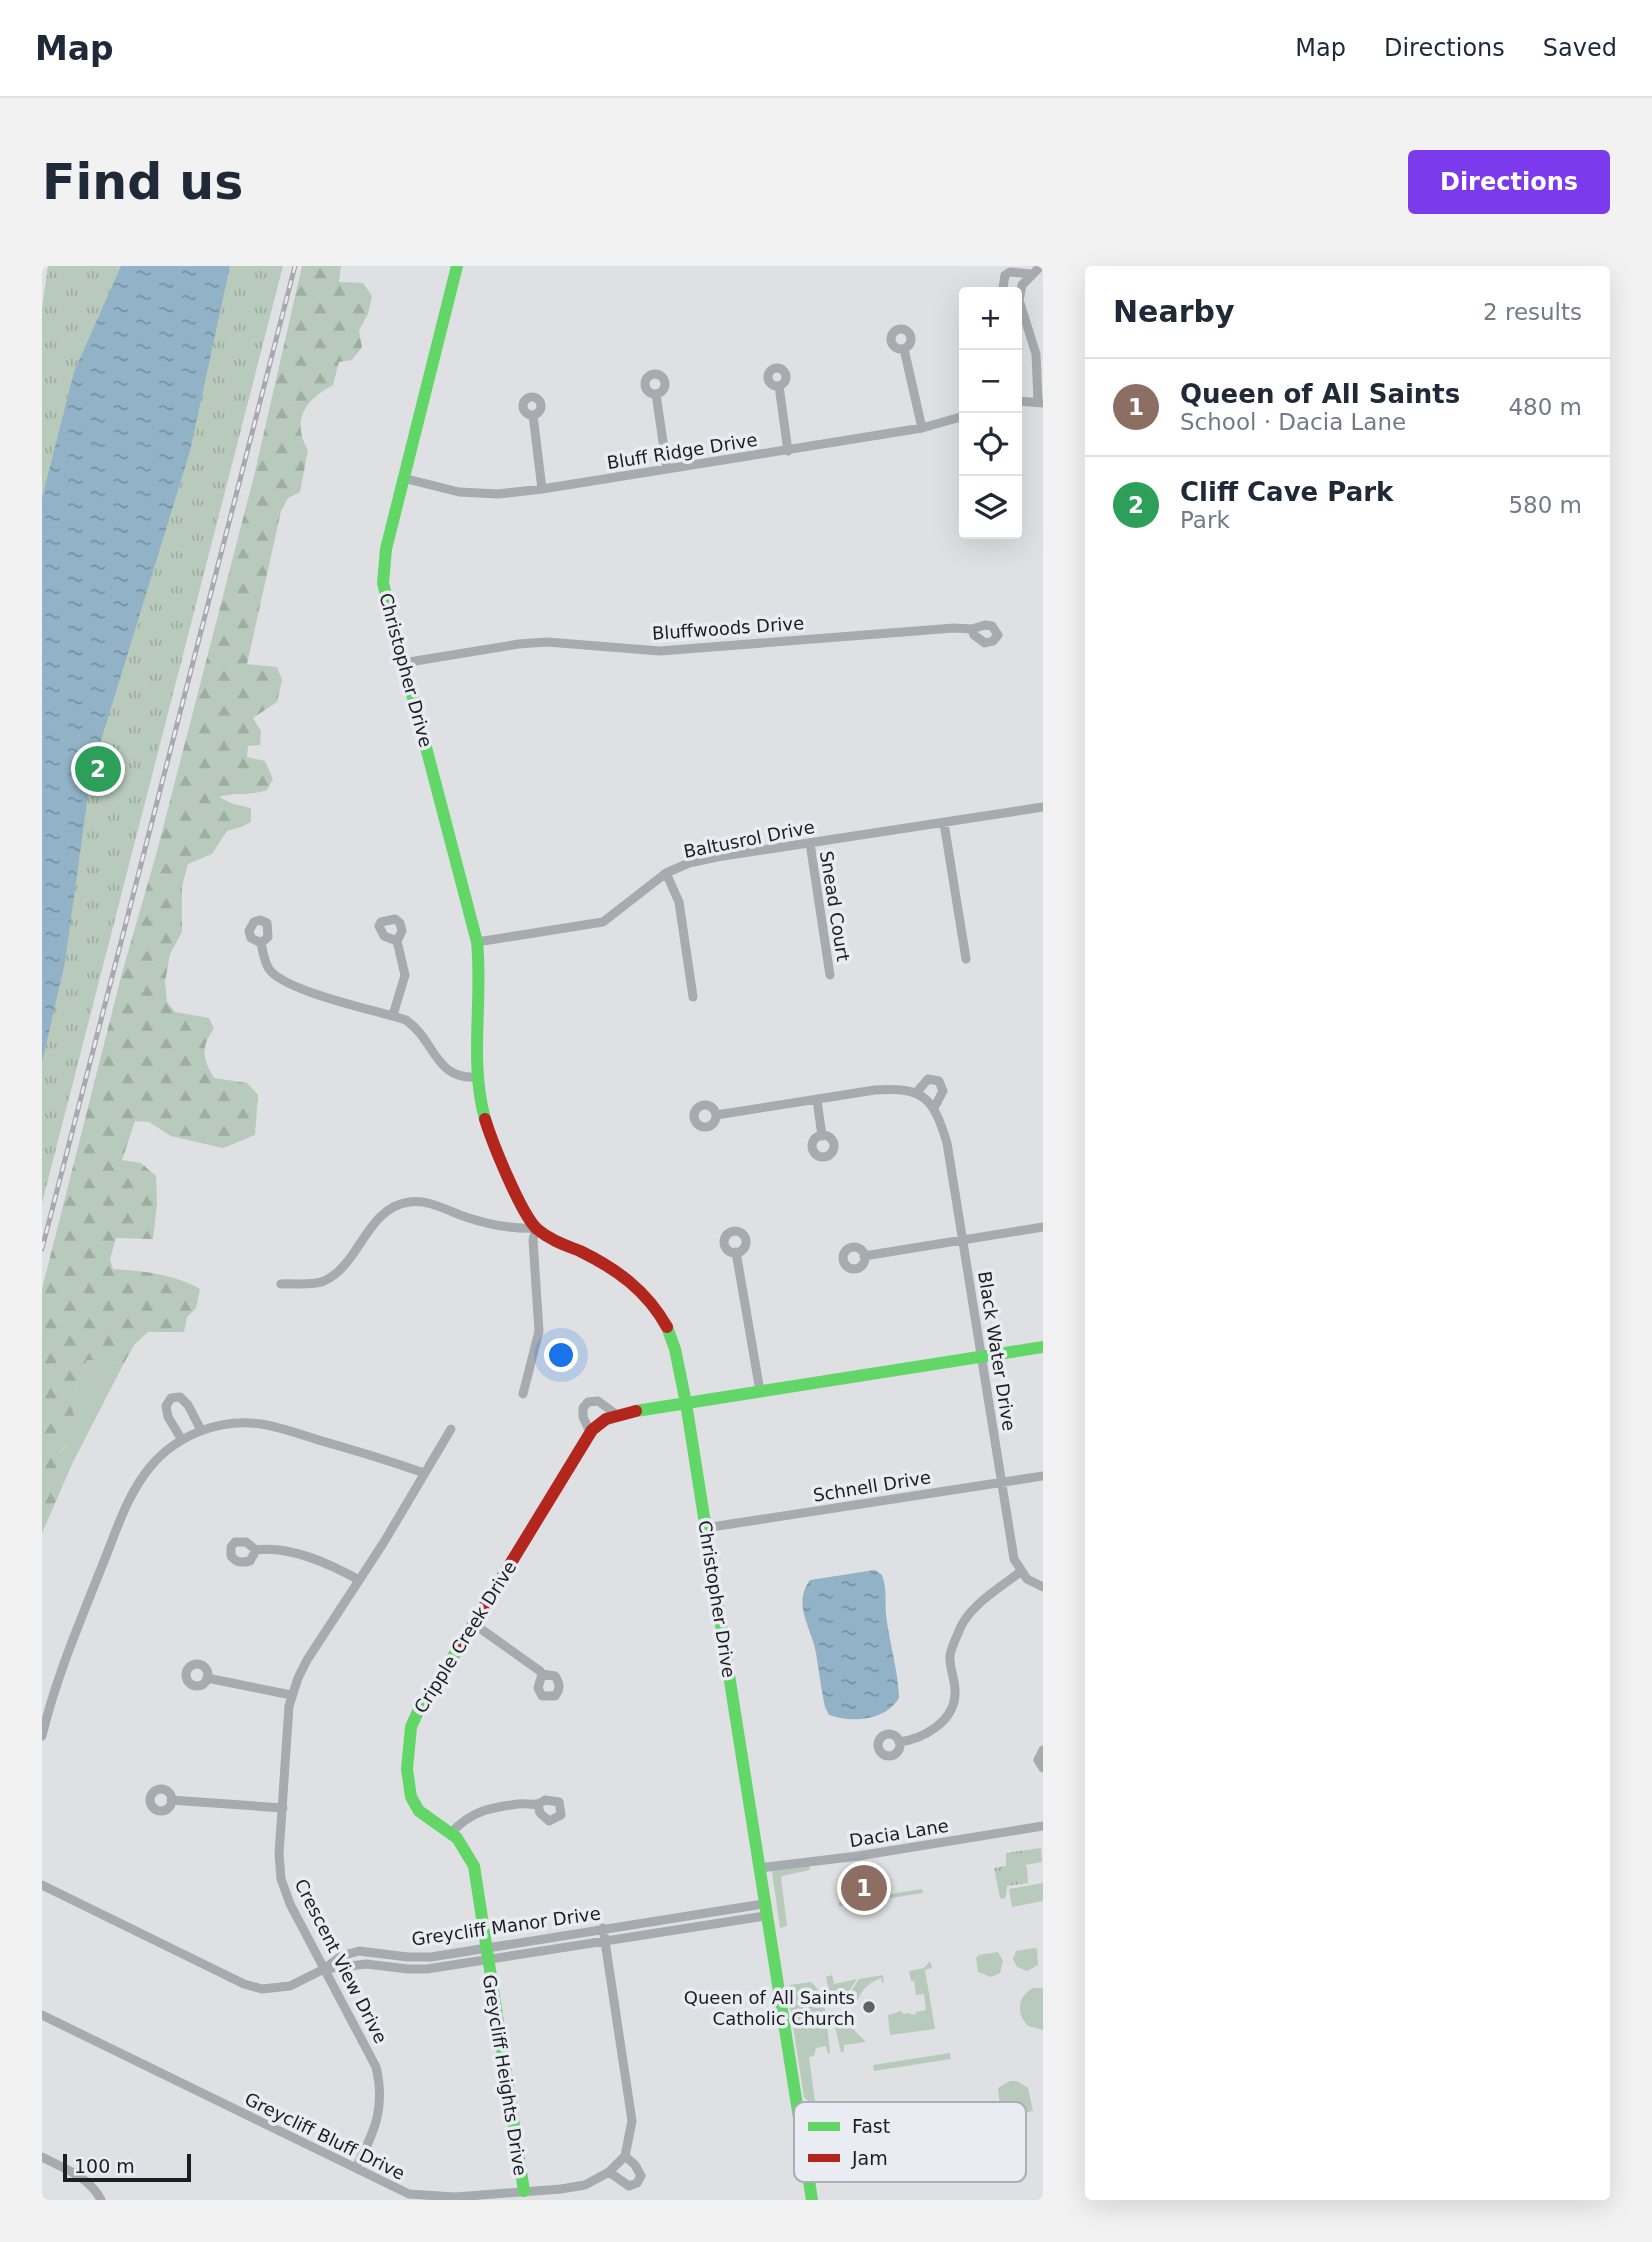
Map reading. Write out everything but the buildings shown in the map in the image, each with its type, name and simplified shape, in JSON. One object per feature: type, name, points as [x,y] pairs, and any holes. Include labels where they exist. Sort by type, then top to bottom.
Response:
[{"type":"street","name":"Christopher Drive","points":[[457,266],[403,478],[383,572],[385,595],[477,942],[481,974],[479,1077],[481,1104],[491,1136],[521,1205],[536,1228],[616,1269],[648,1297],[670,1334],[678,1357],[796,2102]]},
{"type":"street","points":[[1021,287],[1041,266]]},
{"type":"street","points":[[1003,287],[1005,275],[1010,272],[1031,274]]},
{"type":"street","points":[[1022,310],[1036,354],[1040,402],[1022,401]]},
{"type":"street","points":[[904,349],[922,428]]},
{"type":"street","points":[[779,386],[788,451]]},
{"type":"street","points":[[656,394],[667,469]]},
{"type":"street","points":[[533,415],[542,489]]},
{"type":"street","name":"Bluff Ridge Drive","points":[[403,478],[459,492],[499,494],[788,451],[922,428],[959,417]]},
{"type":"street","name":"Bluffwoods Drive","points":[[403,663],[547,642],[660,651],[873,633],[972,629]]},
{"type":"street","name":"Baltusrol Drive","points":[[477,942],[603,922],[666,873],[689,863],[1043,807]]},
{"type":"street","points":[[944,823],[966,958]]},
{"type":"street","name":"Snead Court","points":[[810,843],[830,975]]},
{"type":"street","points":[[666,873],[679,902],[693,997]]},
{"type":"street","points":[[393,1016],[405,975],[397,941]]},
{"type":"street","points":[[261,943],[270,970],[281,980],[306,991],[406,1020],[419,1029],[442,1067],[461,1077],[479,1077]]},
{"type":"street","name":"Black Water Drive","points":[[916,1093],[928,1079],[939,1081],[943,1091],[934,1108]]},
{"type":"street","name":"Black Water Drive","points":[[716,1115],[901,1088],[916,1093],[934,1108],[947,1143],[1014,1559],[1020,1572]]},
{"type":"street","points":[[817,1100],[822,1136]]},
{"type":"street","points":[[281,1284],[320,1282],[333,1276],[346,1264],[362,1239],[384,1213],[409,1202],[448,1209],[487,1224],[536,1228],[533,1240],[539,1331],[523,1394]]},
{"type":"street","points":[[864,1256],[1043,1227]]},
{"type":"street","points":[[736,1252],[760,1391]]},
{"type":"street","name":"Cripple Creek Drive","points":[[486,1954],[474,1866],[467,1851],[451,1833],[419,1811],[411,1797],[407,1769],[411,1727],[420,1707],[598,1423],[617,1415],[686,1403],[1043,1347]]},
{"type":"street","points":[[181,1440],[167,1417],[166,1406],[171,1398],[180,1397],[188,1405],[201,1430]]},
{"type":"street","points":[[590,1433],[583,1417],[583,1408],[588,1402],[598,1401],[617,1415]]},
{"type":"street","points":[[42,1736],[58,1677],[123,1514],[140,1480],[165,1451],[201,1430],[227,1424],[261,1424],[424,1473]]},
{"type":"street","name":"Crescent View Drive","points":[[356,2168],[377,2122],[381,2089],[376,2067],[290,1904],[281,1879],[279,1854],[291,1695],[307,1660],[384,1542],[451,1429]]},
{"type":"street","name":"Schnell Drive","points":[[705,1528],[1043,1476]]},
{"type":"street","points":[[256,1550],[269,1548],[298,1554],[337,1568],[359,1580]]},
{"type":"street","points":[[899,1742],[924,1736],[944,1718],[955,1695],[950,1657],[959,1629],[971,1612],[1020,1572],[1043,1587]]},
{"type":"street","points":[[474,1624],[542,1674]]},
{"type":"street","points":[[207,1678],[291,1695]]},
{"type":"street","points":[[1043,1750],[1038,1758],[1039,1765],[1043,1768]]},
{"type":"street","points":[[171,1800],[283,1808]]},
{"type":"street","points":[[451,1833],[474,1813],[521,1804],[538,1805]]},
{"type":"street","name":"Dacia Lane","points":[[759,1868],[858,1856],[1043,1826]]},
{"type":"street","name":"Greycliff Manor Drive","points":[[42,1885],[254,1987],[271,1989],[290,1986],[324,1969],[341,1956],[359,1951],[408,1957],[486,1954],[722,1923],[764,1910]]},
{"type":"street","name":"Greycliff Manor Drive","points":[[486,1954],[603,1928],[719,1911],[764,1910]]},
{"type":"street","points":[[719,1911],[722,1923]]},
{"type":"street","points":[[698,1914],[700,1926]]},
{"type":"street","points":[[603,1928],[632,2120],[625,2155],[641,2176],[637,2183],[629,2186],[610,2172]]},
{"type":"street","name":"Greycliff Heights Drive","points":[[486,1954],[524,2191]]},
{"type":"street","name":"Greycliff Bluff Drive","points":[[42,2015],[410,2194],[455,2197],[585,2185],[610,2172],[625,2155]]},
{"type":"street","points":[[42,2157],[79,2176],[102,2200]]},
{"type":"street","name":"Christopher Drive","points":[[809,2182],[812,2200]]},
{"type":"green space","points":[[48,266],[283,266],[42,1203],[42,308]]},
{"type":"green space","points":[[302,266],[341,266],[339,282],[363,283],[372,296],[368,314],[359,330],[362,347],[352,360],[339,362],[333,385],[308,404],[301,420],[303,439],[308,450],[300,492],[288,498],[281,511],[247,664],[277,667],[282,680],[277,702],[253,718],[261,731],[260,745],[248,746],[247,757],[265,761],[273,779],[267,790],[219,797],[251,808],[251,822],[227,831],[212,854],[188,864],[182,886],[182,932],[170,954],[165,982],[167,1002],[175,1012],[209,1018],[214,1029],[207,1042],[205,1054],[214,1078],[247,1083],[258,1095],[255,1135],[223,1148],[171,1136],[149,1122],[135,1121],[122,1160],[141,1163],[156,1176],[157,1204],[153,1239],[116,1238],[110,1259],[113,1269],[158,1274],[190,1284],[200,1289],[196,1308],[187,1317],[184,1332],[148,1332],[134,1345],[124,1363],[87,1360],[70,1401],[76,1423],[71,1440],[60,1452],[73,1462],[42,1533],[42,1289],[122,973],[156,855],[254,476]]},
{"type":"green space","points":[[87,1360],[124,1363],[73,1462],[60,1453],[71,1440],[70,1401]]},
{"type":"green space","points":[[1041,1848],[1042,1862],[1025,1865],[1028,1883],[1007,1886],[1006,1896],[1004,1899],[1000,1898],[994,1868],[1006,1866],[1006,1853]]},
{"type":"green space","points":[[809,1864],[810,1870],[781,1878],[787,1926],[780,1928],[773,1869]]},
{"type":"green space","points":[[1043,1883],[1043,1901],[1012,1907],[1009,1889]]},
{"type":"green space","points":[[922,1889],[923,1893],[839,1906],[839,1902]]},
{"type":"green space","points":[[1037,1949],[1038,1965],[1027,1971],[1017,1967],[1013,1959],[1016,1951]]},
{"type":"green space","points":[[998,1952],[1003,1961],[1000,1973],[991,1977],[978,1972],[976,1958],[979,1955]]},
{"type":"green space","points":[[930,1961],[932,1968],[925,1970],[935,2029],[890,2035],[888,2015],[901,2011],[911,2015],[926,2010],[924,1994],[916,1995],[909,1971],[924,1968]]},
{"type":"green space","points":[[832,1975],[834,1984],[857,1979],[842,2006],[831,2003],[826,1977]]},
{"type":"green space","points":[[883,1975],[884,1983],[881,1978],[869,1984],[857,2001],[849,2002],[849,2007],[845,2010],[844,2003],[859,1979]]},
{"type":"green space","points":[[811,1982],[817,1988],[824,2004],[830,2052],[828,2054],[826,2046],[816,2048],[814,2056],[809,2057],[815,2102],[809,2102],[804,2097],[787,1988],[790,1985]]},
{"type":"green space","points":[[1033,1988],[1043,1988],[1043,2030],[1028,2026],[1021,2016],[1021,2001]]},
{"type":"green space","points":[[849,2025],[866,2042],[844,2045],[844,2052],[841,2052],[835,2027]]},
{"type":"green space","points":[[950,2053],[951,2059],[874,2071],[873,2065]]},
{"type":"green space","points":[[1010,2081],[1017,2081],[1028,2088],[1033,2111],[1026,2112],[1026,2102],[1000,2102],[998,2088]]},
{"type":"water","points":[[121,266],[230,266],[190,451],[91,773],[65,962],[42,1063],[42,498],[74,372]]},
{"type":"water","points":[[875,1570],[882,1575],[885,1585],[886,1614],[899,1698],[893,1706],[877,1716],[838,1718],[829,1715],[825,1707],[814,1643],[804,1616],[805,1589],[810,1580]]},
{"type":"railway","points":[[42,1249],[295,266]]},
{"type":"traffic: fast","points":[[457,266],[386,549],[383,583],[477,942],[477,1053],[480,1097],[485,1119]]},
{"type":"traffic: fast","points":[[667,1327],[675,1349],[686,1403],[797,2102]]},
{"type":"traffic: fast","points":[[636,1411],[1043,1347]]},
{"type":"traffic: fast","points":[[462,1643],[420,1707],[411,1727],[407,1769],[411,1797],[419,1811],[457,1838],[474,1866],[524,2191]]},
{"type":"traffic: fast","points":[[809,2182],[812,2200]]},
{"type":"traffic: jam","points":[[485,1119],[500,1160],[530,1221],[552,1239],[619,1273],[650,1302],[667,1327]]},
{"type":"traffic: jam","points":[[462,1643],[592,1430],[606,1419],[636,1411]]},
{"type":"place","name":"Cliff Cave Park","points":[[98,769]]},
{"type":"place","name":"Queen of All Saints","points":[[864,1888]]},
{"type":"place","name":"Queen of All Saints Catholic Church","points":[[869,2007]]}]
